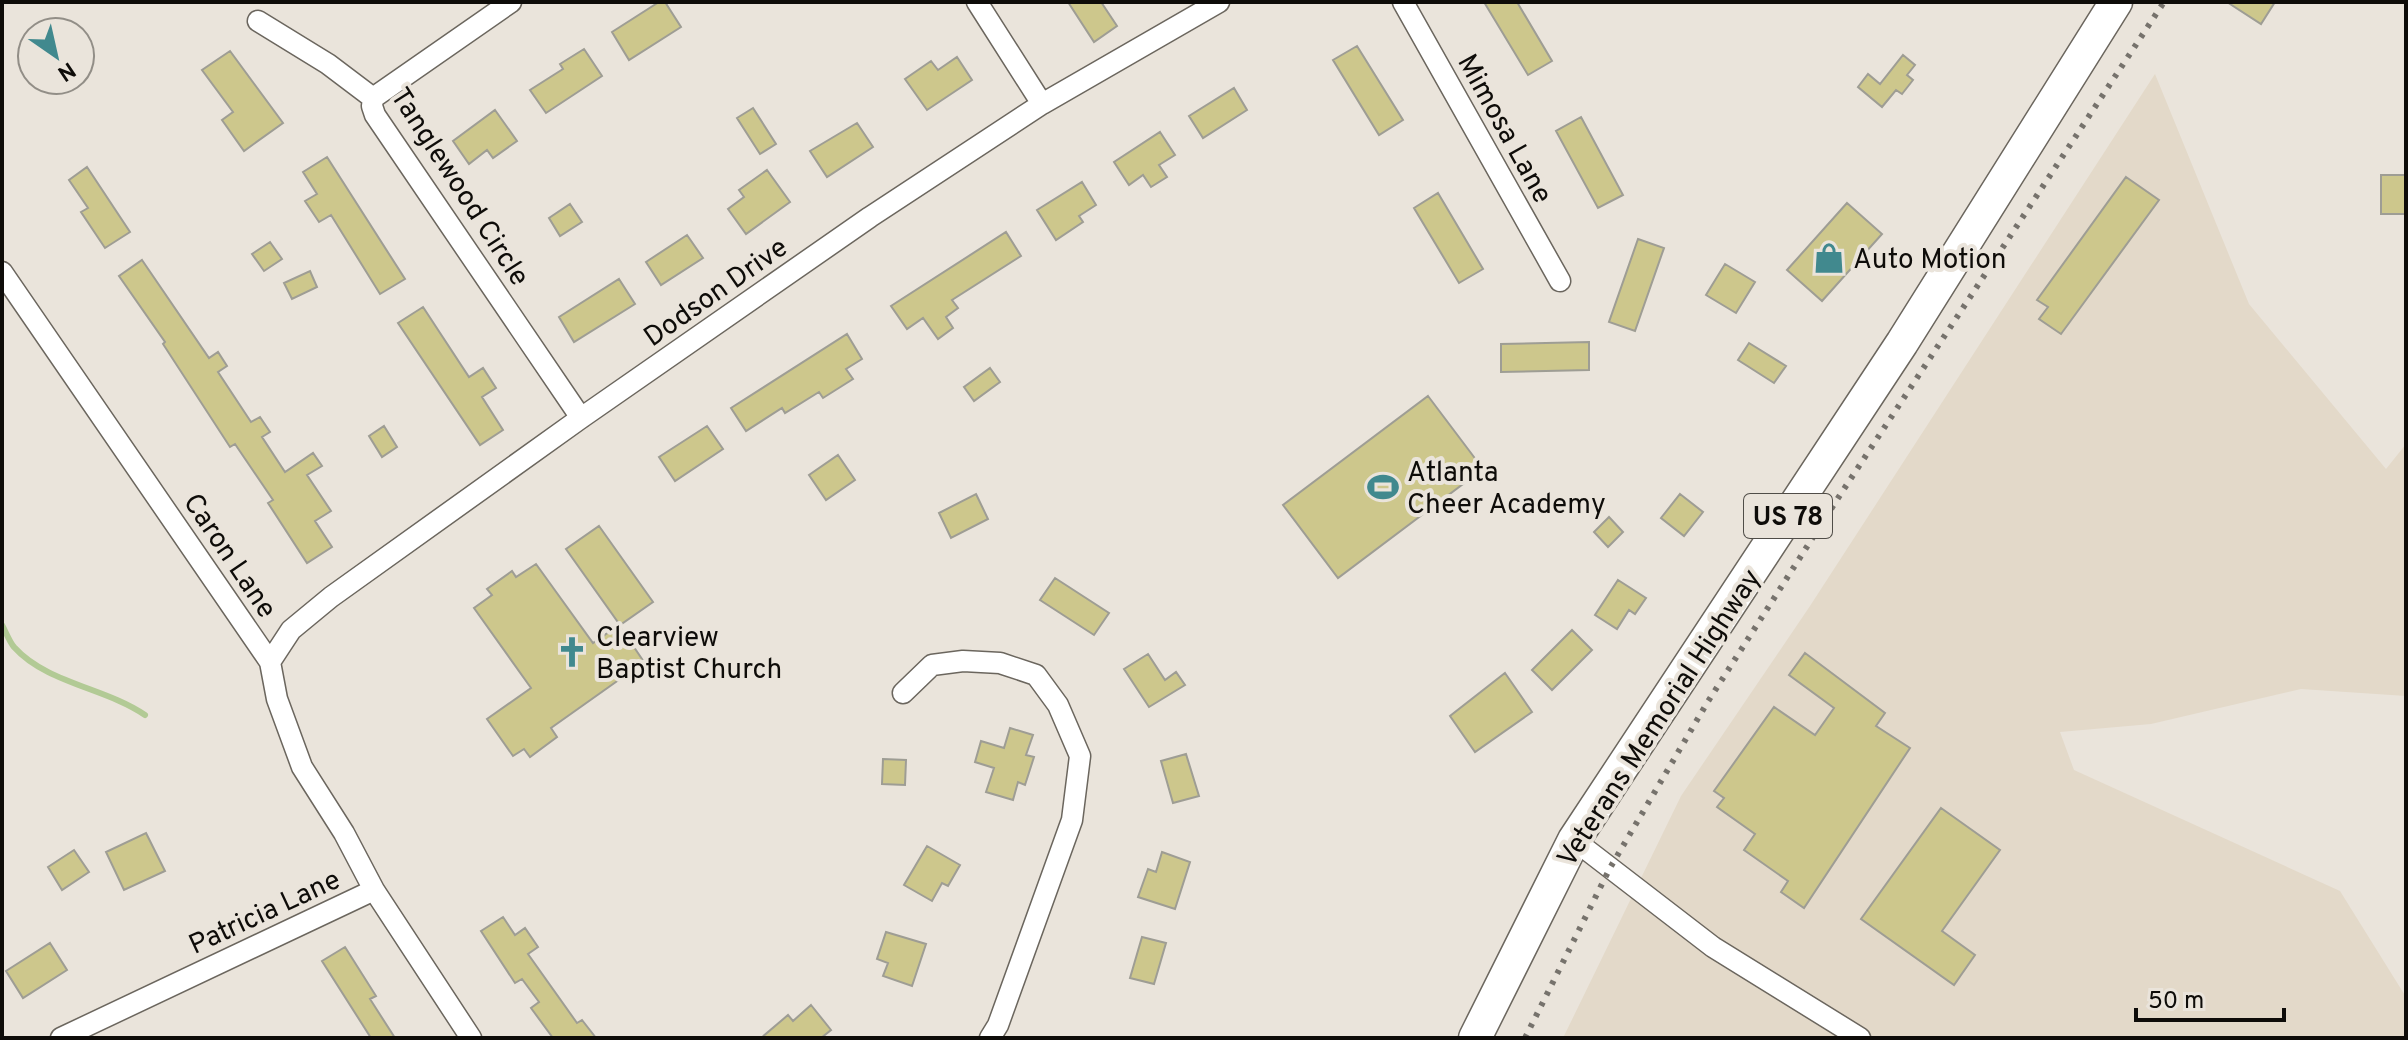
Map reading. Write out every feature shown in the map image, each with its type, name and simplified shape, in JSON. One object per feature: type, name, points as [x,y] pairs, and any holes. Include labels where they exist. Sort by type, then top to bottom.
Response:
[{"type":"main road","name":"Veterans Memorial Highway","points":[[1475,1038],[1574,840],[1902,343],[2116,2]]},
{"type":"street","points":[[373,98],[511,2]]},
{"type":"street","points":[[977,2],[1042,104]]},
{"type":"street","name":"Dodson Drive","points":[[270,662],[291,630],[331,597],[870,217],[1042,104],[1219,2]]},
{"type":"street","name":"Mimosa Lane","points":[[1403,2],[1560,281]]},
{"type":"street","name":"Tanglewood Circle","points":[[258,21],[328,64],[373,98],[375,115],[581,418]]},
{"type":"street","name":"Caron Lane","points":[[2,272],[270,662],[277,699],[302,767],[344,833],[374,890]]},
{"type":"street","points":[[903,693],[932,665],[963,661],[1000,663],[1036,675],[1058,705],[1080,756],[1072,820],[998,1025],[990,1038]]},
{"type":"street","points":[[1574,840],[1713,947],[1860,1038]]},
{"type":"street","name":"Patricia Lane","points":[[61,1038],[374,890],[471,1038]]},
{"type":"shaded area","points":[[2155,74],[2249,304],[2386,469],[2406,444],[2406,696],[2301,689],[2151,724],[2060,732],[2074,770],[2340,891],[2406,997],[2406,1038],[1563,1038],[1681,796],[1810,606]]},
{"type":"building","points":[[659,2],[665,2],[681,27],[629,60],[612,32]]},
{"type":"building","points":[[1068,2],[1101,2],[1117,26],[1094,42]]},
{"type":"building","points":[[1484,2],[1517,2],[1552,61],[1528,75]]},
{"type":"building","points":[[2227,2],[2275,2],[2261,24]]},
{"type":"building","points":[[1357,46],[1403,120],[1379,135],[1333,60]]},
{"type":"building","points":[[584,49],[602,76],[546,113],[530,90],[563,69],[560,64]]},
{"type":"building","points":[[230,51],[283,123],[244,151],[222,120],[233,112],[202,70]]},
{"type":"building","points":[[1903,55],[1915,65],[1907,75],[1913,80],[1902,94],[1896,90],[1882,107],[1858,87],[1868,74],[1880,84]]},
{"type":"building","points":[[957,57],[972,80],[927,110],[905,79],[931,61],[938,70]]},
{"type":"building","points":[[1234,88],[1247,110],[1203,138],[1189,116]]},
{"type":"building","points":[[753,108],[776,144],[760,154],[737,118]]},
{"type":"building","points":[[495,110],[517,141],[493,158],[487,150],[469,164],[453,141]]},
{"type":"building","points":[[1581,117],[1623,195],[1598,208],[1556,131]]},
{"type":"building","points":[[857,123],[873,147],[827,177],[810,151]]},
{"type":"building","points":[[1160,132],[1175,155],[1159,165],[1167,177],[1151,187],[1143,175],[1129,185],[1114,162]]},
{"type":"building","points":[[327,157],[405,279],[380,294],[331,215],[319,222],[305,201],[317,194],[303,172]]},
{"type":"building","points":[[87,167],[130,232],[105,248],[81,212],[88,208],[69,180]]},
{"type":"building","points":[[767,170],[790,202],[746,234],[728,209],[744,197],[739,190]]},
{"type":"building","points":[[2381,175],[2406,175],[2406,214],[2381,214]]},
{"type":"building","points":[[2126,177],[2159,200],[2061,334],[2039,319],[2048,307],[2037,300]]},
{"type":"building","points":[[1082,182],[1096,205],[1079,216],[1083,222],[1056,240],[1037,210]]},
{"type":"building","points":[[1438,193],[1483,269],[1459,283],[1414,208]]},
{"type":"building","points":[[1847,203],[1882,234],[1822,301],[1787,270]]},
{"type":"building","points":[[570,204],[582,222],[560,236],[549,218]]},
{"type":"building","points":[[1006,232],[1021,256],[952,300],[958,308],[946,317],[953,328],[938,339],[923,318],[907,329],[891,306]]},
{"type":"building","points":[[687,235],[703,258],[661,285],[646,262]]},
{"type":"building","points":[[1638,239],[1664,248],[1635,331],[1609,322]]},
{"type":"building","points":[[270,242],[282,259],[264,271],[252,254]]},
{"type":"building","points":[[142,260],[209,358],[218,352],[227,366],[218,372],[251,422],[260,417],[270,432],[262,437],[285,472],[313,453],[322,466],[307,475],[331,511],[315,521],[332,547],[307,563],[268,503],[273,500],[235,444],[230,447],[163,344],[165,342],[119,276]]},
{"type":"building","points":[[1725,264],[1755,282],[1736,313],[1706,295]]},
{"type":"building","points":[[310,271],[317,287],[292,299],[284,283]]},
{"type":"building","points":[[619,279],[635,304],[574,342],[559,317]]},
{"type":"building","points":[[423,307],[469,377],[483,368],[496,388],[482,397],[503,430],[480,445],[398,323]]},
{"type":"building","points":[[847,334],[862,359],[846,369],[853,379],[823,398],[819,392],[785,413],[782,408],[746,431],[731,408]]},
{"type":"building","points":[[1589,342],[1589,370],[1501,372],[1501,344]]},
{"type":"building","points":[[1749,343],[1786,366],[1774,383],[1738,360]]},
{"type":"building","points":[[990,368],[1000,382],[974,401],[964,387]]},
{"type":"building","name":"Atlanta Cheer Academy","points":[[1428,396],[1483,469],[1338,578],[1283,505]]},
{"type":"building","points":[[384,426],[397,447],[382,457],[369,436]]},
{"type":"building","points":[[707,426],[723,449],[675,481],[659,457]]},
{"type":"building","points":[[838,455],[855,480],[826,500],[809,475]]},
{"type":"building","points":[[976,494],[988,519],[951,538],[939,513]]},
{"type":"building","points":[[1680,494],[1703,512],[1684,536],[1661,518]]},
{"type":"building","points":[[1609,517],[1623,532],[1608,547],[1594,532]]},
{"type":"building","points":[[599,526],[653,602],[620,625],[566,549]]},
{"type":"building","name":"Clearview Baptist Church","points":[[536,564],[593,643],[619,625],[644,662],[551,728],[557,737],[530,757],[524,749],[513,756],[487,719],[531,688],[474,608],[492,595],[487,589],[512,571],[516,577]]},
{"type":"building","points":[[1055,578],[1109,613],[1094,635],[1040,600]]},
{"type":"building","points":[[1618,580],[1646,598],[1635,614],[1629,610],[1617,629],[1595,615]]},
{"type":"building","points":[[1572,630],[1592,650],[1552,690],[1532,670]]},
{"type":"building","points":[[1805,653],[1885,713],[1876,726],[1910,748],[1804,908],[1781,892],[1788,881],[1744,850],[1755,834],[1717,807],[1724,798],[1714,791],[1774,707],[1815,735],[1834,708],[1789,675]]},
{"type":"building","points":[[1148,654],[1165,680],[1176,672],[1185,685],[1149,707],[1124,669]]},
{"type":"building","points":[[1505,673],[1532,712],[1475,752],[1450,716]]},
{"type":"building","points":[[1010,728],[1033,735],[1026,755],[1034,757],[1025,785],[1018,782],[1013,800],[986,792],[994,768],[975,762],[981,741],[1004,748]]},
{"type":"building","points":[[1186,754],[1199,796],[1173,803],[1161,761]]},
{"type":"building","points":[[883,759],[906,760],[905,785],[882,784]]},
{"type":"building","points":[[1941,808],[2000,850],[1942,931],[1975,955],[1954,985],[1861,919]]},
{"type":"building","points":[[146,833],[165,871],[124,890],[106,852]]},
{"type":"building","points":[[927,846],[960,865],[948,886],[942,883],[932,901],[904,885]]},
{"type":"building","points":[[74,850],[89,872],[62,890],[48,867]]},
{"type":"building","points":[[1162,852],[1190,862],[1175,909],[1138,897],[1148,869],[1156,872]]},
{"type":"building","points":[[503,917],[515,935],[525,928],[538,947],[528,954],[577,1023],[582,1020],[596,1038],[553,1038],[531,1008],[539,1002],[522,979],[515,983],[481,931]]},
{"type":"building","points":[[886,932],[926,944],[912,986],[883,976],[888,963],[877,959]]},
{"type":"building","points":[[1142,937],[1166,943],[1154,984],[1130,978]]},
{"type":"building","points":[[50,943],[67,970],[23,998],[6,971]]},
{"type":"building","points":[[345,947],[376,996],[370,999],[395,1038],[371,1038],[322,961]]},
{"type":"building","points":[[811,1005],[831,1030],[821,1038],[761,1038],[788,1015],[793,1021]]},
{"type":"waterway","points":[[2,625],[14,647],[42,669],[113,698],[145,715]]},
{"type":"railway","points":[[1525,1038],[1610,868],[1707,703],[2164,2]]},
{"type":"place","name":"Auto Motion","points":[[1829,258]]},
{"type":"place","name":"Atlanta Cheer Academy","points":[[1383,487]]},
{"type":"place","name":"Clearview Baptist Church","points":[[572,652]]}]
